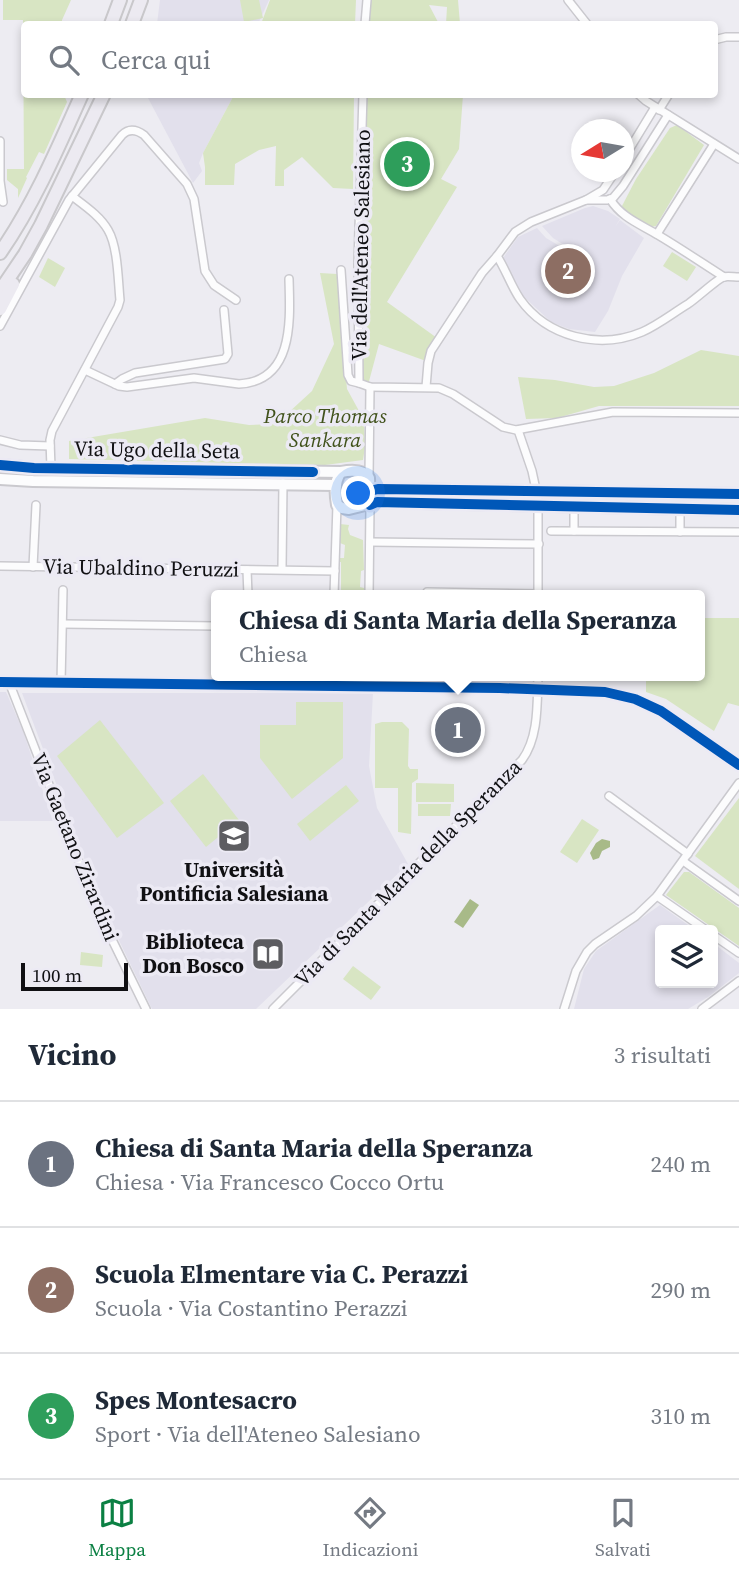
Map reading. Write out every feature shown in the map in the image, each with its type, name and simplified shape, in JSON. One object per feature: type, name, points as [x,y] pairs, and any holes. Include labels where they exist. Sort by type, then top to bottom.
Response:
[{"type":"main road","points":[[112,21],[120,0]]},
{"type":"main road","points":[[133,21],[141,0]]},
{"type":"main road","points":[[2,249],[48,166],[80,98]]},
{"type":"main road","points":[[0,291],[29,246],[102,98]]},
{"type":"main road","points":[[0,309],[29,246]]},
{"type":"street","points":[[365,21],[367,0]]},
{"type":"street","points":[[568,0],[585,21]]},
{"type":"street","points":[[718,39],[739,37]]},
{"type":"street","name":"Via dell'Ateneo Salesiano","points":[[363,98],[358,271],[359,383],[370,387],[443,389],[503,427],[518,430]]},
{"type":"street","points":[[643,98],[739,159]]},
{"type":"street","points":[[634,142],[666,98]]},
{"type":"street","points":[[586,200],[610,199],[619,191],[668,115]]},
{"type":"street","points":[[648,119],[657,122],[660,128]]},
{"type":"street","points":[[0,326],[72,196],[125,131],[130,130],[144,135],[190,187],[205,271],[215,285],[236,300]]},
{"type":"street","points":[[0,141],[3,202]]},
{"type":"street","points":[[657,234],[714,144]]},
{"type":"street","points":[[426,387],[431,351],[482,273],[514,233],[586,200],[608,183],[612,191],[619,191]]},
{"type":"street","points":[[51,468],[52,431],[120,300],[110,233],[96,216],[72,196]]},
{"type":"street","points":[[610,199],[624,216],[724,277],[739,277]]},
{"type":"street","points":[[498,256],[518,296],[532,313],[555,329],[588,339],[619,338],[642,331],[696,298],[724,277]]},
{"type":"street","points":[[341,270],[347,372],[351,380],[359,383]]},
{"type":"street","points":[[85,370],[127,387],[194,379],[240,384],[263,377],[278,362],[286,345],[289,329],[289,279]]},
{"type":"street","points":[[115,384],[135,373],[225,359],[228,354],[224,310]]},
{"type":"street","points":[[369,590],[370,387]]},
{"type":"street","points":[[538,590],[537,492],[518,430],[613,412],[739,413]]},
{"type":"street","points":[[0,440],[20,445],[50,446]]},
{"type":"street","name":"Via Ugo della Seta","points":[[0,465],[341,472]]},
{"type":"street","points":[[334,590],[338,477],[341,472],[358,471],[369,478]]},
{"type":"street","name":"Via Ugo della Seta","points":[[0,479],[336,485]]},
{"type":"street","points":[[282,569],[284,483]]},
{"type":"street","points":[[370,491],[739,494]]},
{"type":"street","points":[[337,505],[349,509],[377,502],[739,510]]},
{"type":"street","points":[[33,567],[36,505]]},
{"type":"street","points":[[574,506],[574,531]]},
{"type":"street","points":[[680,509],[680,532]]},
{"type":"street","points":[[551,531],[739,532]]},
{"type":"street","points":[[370,542],[538,544]]},
{"type":"street","name":"Via Ubaldino Peruzzi","points":[[0,566],[335,571]]},
{"type":"street","points":[[247,569],[247,590]]},
{"type":"street","points":[[61,683],[63,590]]},
{"type":"street","points":[[62,624],[211,626]]},
{"type":"street","points":[[427,681],[427,687]]},
{"type":"street","name":"Via di Santa Maria della Speranza","points":[[273,1009],[522,760],[533,737],[538,681]]},
{"type":"street","points":[[0,682],[365,682],[427,687],[605,692],[639,700],[667,714],[739,765]]},
{"type":"street","name":"Via Gaetano Zirardini","points":[[9,682],[99,913],[146,1009]]},
{"type":"street","points":[[564,1009],[574,976],[587,952],[636,916],[657,896],[739,783]]},
{"type":"street","points":[[609,796],[739,901]]},
{"type":"street","points":[[657,896],[699,925]]},
{"type":"street","points":[[718,938],[739,953]]},
{"type":"street","points":[[702,1009],[739,981]]},
{"type":"shaded area","points":[[160,0],[269,0],[259,21],[157,21]]},
{"type":"shaded area","points":[[148,98],[232,98],[203,153],[199,163],[202,171],[193,183]]},
{"type":"shaded area","points":[[593,206],[620,219],[615,227],[620,220],[644,238],[595,332],[569,329],[551,322],[521,294],[503,258],[518,237],[537,228],[546,238],[592,265],[593,263],[553,238],[542,226]]},
{"type":"shaded area","points":[[0,692],[6,692],[23,731],[53,821],[0,821]]},
{"type":"shaded area","name":"Università Pontificia Salesiana","points":[[22,693],[373,693],[369,766],[377,808],[408,864],[256,1009],[152,1009],[101,903]]},
{"type":"shaded area","points":[[602,839],[610,841],[610,847],[593,860],[590,853]]},
{"type":"shaded area","points":[[470,899],[479,905],[463,928],[454,922]]},
{"type":"shaded area","points":[[660,905],[688,925],[655,925],[655,988],[718,988],[718,947],[739,963],[739,973],[708,997],[688,1009],[574,1009],[584,969],[596,951]]},
{"type":"green space","points":[[3,0],[71,0],[62,21],[3,20]]},
{"type":"green space","points":[[240,0],[259,0],[263,18],[244,21]]},
{"type":"green space","points":[[270,0],[356,0],[355,21],[262,21]]},
{"type":"green space","points":[[371,0],[458,0],[460,21],[446,21],[447,7],[429,5],[437,21],[369,21]]},
{"type":"green space","points":[[24,98],[65,98],[67,102],[44,154],[39,152],[18,198],[18,189],[7,180],[7,169],[24,169]]},
{"type":"green space","points":[[232,98],[354,98],[353,189],[333,188],[302,157],[284,170],[284,186],[275,186],[276,146],[259,150],[235,164],[234,185],[205,185],[203,153]]},
{"type":"green space","points":[[366,98],[463,98],[459,149],[441,179],[457,187],[387,302],[437,338],[426,361],[379,344],[368,385],[361,382],[360,269]]},
{"type":"green space","points":[[677,125],[704,145],[656,226],[651,227],[625,212],[622,206],[636,179],[670,128]]},
{"type":"green space","points":[[672,252],[696,267],[687,281],[663,266]]},
{"type":"green space","points":[[48,258],[65,268],[55,287],[39,277]]},
{"type":"green space","name":"Parco Thomas Sankara","points":[[320,273],[337,274],[347,389],[364,420],[363,460],[325,465],[69,459],[69,441],[205,418],[249,425],[276,424],[312,391],[334,344]]},
{"type":"green space","points":[[701,350],[739,356],[739,406],[599,406],[557,418],[526,419],[518,377],[594,387],[614,386],[654,373]]},
{"type":"green space","points":[[340,524],[349,525],[350,535],[363,540],[364,570],[361,571],[360,587],[364,590],[341,590],[339,558],[344,558],[345,545],[340,543]]},
{"type":"green space","points":[[705,618],[739,618],[739,706],[728,703],[714,731],[666,699],[646,692],[646,681],[705,681]]},
{"type":"green space","points":[[296,702],[343,702],[343,758],[292,799],[260,758],[260,725],[296,725]]},
{"type":"green space","points":[[100,720],[164,803],[117,838],[57,756]]},
{"type":"green space","points":[[402,722],[409,729],[408,766],[410,769],[418,769],[418,779],[412,783],[411,834],[398,832],[398,788],[375,788],[375,724]]},
{"type":"green space","points":[[203,774],[239,820],[206,847],[170,801]]},
{"type":"green space","points":[[416,783],[454,784],[454,802],[416,802]]},
{"type":"green space","points":[[346,785],[359,801],[310,841],[297,824]]},
{"type":"green space","points":[[739,798],[739,889],[695,856]]},
{"type":"green space","points":[[418,804],[451,804],[450,816],[418,816]]},
{"type":"green space","points":[[582,819],[599,830],[577,863],[560,852]]},
{"type":"green space","points":[[684,872],[689,872],[739,908],[739,946],[718,931],[718,925],[709,925],[666,895]]},
{"type":"green space","points":[[81,952],[103,955],[102,967],[80,965]]},
{"type":"green space","points":[[353,966],[381,987],[371,1000],[343,979]]},
{"type":"cycle path","points":[[0,465],[34,468],[313,472]]},
{"type":"cycle path","points":[[370,491],[739,494]]},
{"type":"cycle path","points":[[370,505],[377,502],[739,510]]},
{"type":"cycle path","points":[[0,682],[500,688],[605,692],[635,699],[661,711],[739,765]]},
{"type":"place","name":"Spes Montesacro","points":[[407,164]]},
{"type":"place","name":"Scuola Elmentare via C. Perazzi","points":[[568,271]]},
{"type":"place","name":"Chiesa di Santa Maria della Speranza","points":[[458,730]]},
{"type":"place","name":"Università Pontificia Salesiana","points":[[234,836]]},
{"type":"place","name":"Biblioteca Don Bosco","points":[[268,954]]}]
